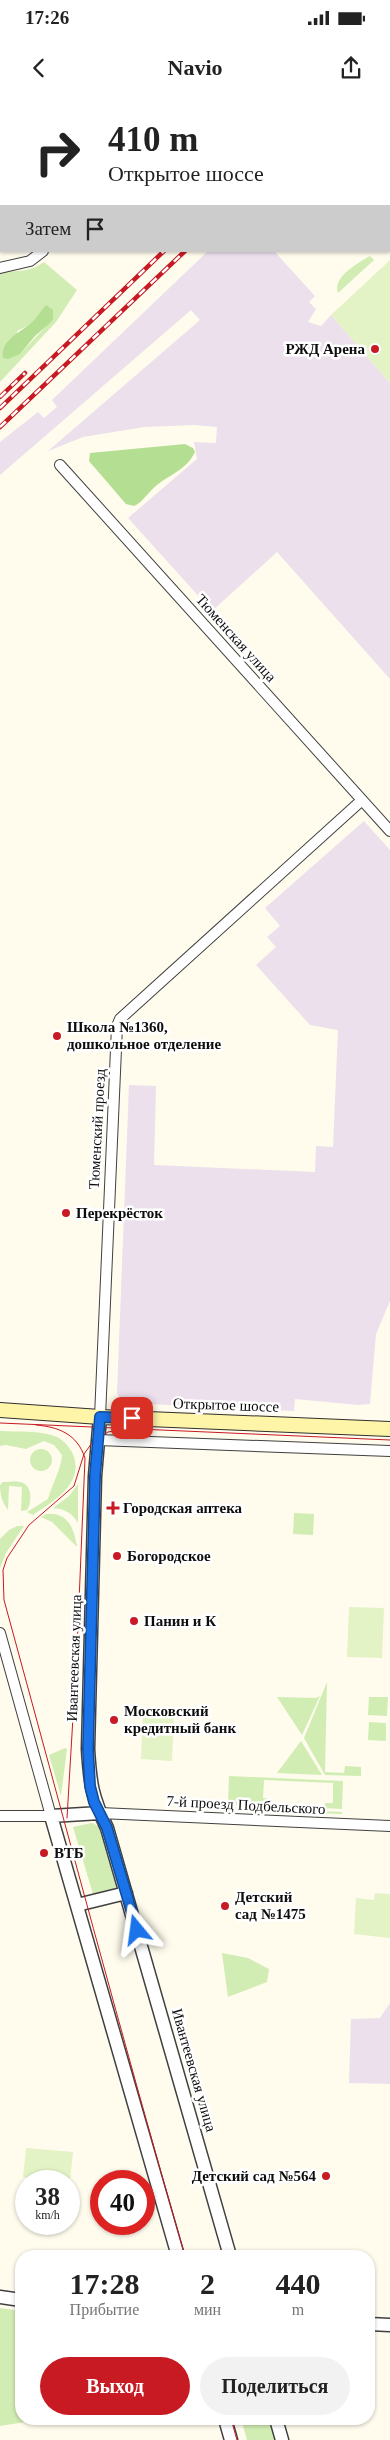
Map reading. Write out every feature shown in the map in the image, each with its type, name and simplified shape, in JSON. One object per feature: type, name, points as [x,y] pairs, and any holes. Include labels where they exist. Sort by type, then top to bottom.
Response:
[{"type":"main road","name":"Открытое шоссе","points":[[0,1410],[100,1417],[390,1429]]},
{"type":"street","points":[[0,268],[20,265],[34,259],[42,252]]},
{"type":"street","name":"Тюменская улица","points":[[60,465],[390,832]]},
{"type":"street","name":"Тюменский проезд","points":[[100,1417],[116,1045],[120,1019],[362,800]]},
{"type":"street","name":"Ивантеевская улица","points":[[100,1417],[95,1476],[88,1749],[90,1786],[107,1828],[228,2250]]},
{"type":"street","points":[[98,1440],[390,1451]]},
{"type":"street","points":[[0,1633],[176,2250]]},
{"type":"street","points":[[0,1816],[51,1816],[100,1813]]},
{"type":"street","name":"7-й проезд Подбельского","points":[[100,1813],[390,1826]]},
{"type":"street","points":[[78,1905],[126,1893]]},
{"type":"street","points":[[0,2298],[15,2299]]},
{"type":"street","points":[[375,2324],[390,2325]]},
{"type":"street","points":[[226,2425],[230,2440]]},
{"type":"street","points":[[278,2425],[282,2440]]},
{"type":"shaded area","points":[[207,252],[275,252],[315,296],[309,302],[316,309],[308,322],[321,326],[331,315],[390,383],[390,679],[277,552],[212,611],[128,518],[197,459],[194,442],[216,443],[217,427],[194,425],[144,427],[83,437],[48,451],[200,320],[191,310],[0,475],[0,442],[38,412],[44,418],[57,407],[52,400]]},
{"type":"shaded area","points":[[364,821],[390,850],[390,1301],[376,1334],[370,1404],[358,1405],[295,1399],[294,1411],[128,1403],[119,1397],[117,1393],[129,1085],[156,1086],[154,1165],[315,1172],[316,1146],[333,1147],[338,1030],[310,1025],[256,965],[276,947],[267,937],[280,926],[265,908]]},
{"type":"shaded area","points":[[390,2003],[390,2084],[349,2083],[351,2019],[380,2018]]},
{"type":"green space","points":[[370,256],[374,260],[338,293],[337,287],[342,276]]},
{"type":"green space","name":"РЖД Арена","points":[[390,260],[390,383],[331,315]]},
{"type":"green space","points":[[44,262],[77,290],[56,322],[0,382],[0,272],[23,270]],"holes":[[[53,319],[20,354],[17,331],[29,325]]]},
{"type":"green space","points":[[46,305],[53,310],[53,319],[50,323],[35,336],[20,354],[8,359],[3,358],[4,347],[7,342],[32,322]]},
{"type":"green space","points":[[185,444],[193,448],[195,452],[188,463],[157,485],[134,506],[126,504],[89,461],[90,453]]},
{"type":"green space","points":[[0,1431],[36,1432],[57,1437],[62,1440],[73,1454],[76,1467],[70,1484],[57,1498],[33,1515],[27,1512],[48,1499],[62,1455],[54,1445],[44,1441],[26,1449],[6,1445],[0,1446]]},
{"type":"green space","points":[[41,1449],[49,1452],[52,1460],[49,1468],[41,1471],[33,1468],[30,1460],[33,1452]]},
{"type":"green space","points":[[3,1482],[20,1482],[27,1486],[30,1494],[30,1503],[27,1510],[21,1511],[22,1487],[9,1486],[8,1510],[1,1495],[0,1485]]},
{"type":"green space","points":[[78,1484],[78,1523],[68,1512],[53,1508],[69,1496]]},
{"type":"green space","points":[[294,1513],[314,1514],[313,1535],[293,1534]]},
{"type":"green space","points":[[46,1514],[60,1516],[69,1523],[77,1547],[52,1522],[41,1517]]},
{"type":"green space","points":[[17,1526],[24,1526],[6,1553],[0,1568],[0,1539],[9,1530]]},
{"type":"green space","points":[[349,1607],[384,1608],[382,1658],[347,1657]]},
{"type":"green space","points":[[327,1682],[325,1772],[344,1773],[345,1766],[361,1767],[361,1776],[325,1775],[304,1738]]},
{"type":"green space","points":[[320,1696],[302,1735],[277,1697],[316,1698]]},
{"type":"green space","points":[[369,1697],[388,1697],[387,1716],[368,1715]]},
{"type":"green space","points":[[143,1711],[174,1712],[172,1761],[141,1759]]},
{"type":"green space","points":[[369,1722],[386,1723],[386,1741],[368,1740]]},
{"type":"green space","points":[[301,1741],[322,1775],[277,1773]]},
{"type":"green space","points":[[65,1748],[67,1749],[61,1796],[49,1755]]},
{"type":"green space","points":[[229,1776],[343,1781],[342,1809],[324,1808],[325,1803],[333,1803],[333,1783],[264,1780],[263,1798],[271,1799],[271,1806],[228,1804]]},
{"type":"green space","points":[[227,1807],[342,1812],[342,1814],[227,1810]]},
{"type":"green space","points":[[92,1823],[103,1832],[118,1887],[93,1894],[73,1827]]},
{"type":"green space","points":[[375,1893],[390,1894],[390,1938],[354,1934],[356,1898],[374,1900]]},
{"type":"green space","points":[[222,1953],[248,1958],[269,1969],[267,1982],[228,1997]]},
{"type":"green space","points":[[26,2148],[73,2152],[71,2170],[24,2170]]},
{"type":"green space","points":[[0,2308],[15,2310],[15,2424],[0,2426]]},
{"type":"green space","points":[[243,2425],[271,2425],[275,2440],[247,2440]]},
{"type":"tram line","points":[[0,1423],[390,1440]]},
{"type":"tram line","points":[[36,1425],[66,1433],[77,1443],[85,1458],[77,1650],[67,1818]]},
{"type":"tram line","points":[[124,1429],[108,1432],[92,1443],[84,1454],[74,1486],[29,1525],[7,1558],[3,1570],[4,1600],[183,2250]]},
{"type":"tram line","points":[[233,2425],[237,2440]]},
{"type":"railway","points":[[0,408],[163,252]]},
{"type":"railway","points":[[0,427],[184,252]]},
{"type":"railway","points":[[0,397],[25,373]]},
{"type":"place","name":"РЖД Арена","points":[[375,349]]},
{"type":"place","name":"Школа №1360, дошкольное отделение","points":[[57,1036]]},
{"type":"place","name":"Перекрёсток","points":[[66,1213]]},
{"type":"place","name":"Городская аптека","points":[[113,1508]]},
{"type":"place","name":"Богородское","points":[[117,1556]]},
{"type":"place","name":"Панин и К","points":[[134,1621]]},
{"type":"place","name":"Московский кредитный банк","points":[[114,1720]]},
{"type":"place","name":"ВТБ","points":[[44,1853]]},
{"type":"place","name":"Детский сад №1475","points":[[225,1906]]},
{"type":"place","name":"Детский сад №564","points":[[326,2176]]},
{"type":"route","points":[[132,1418],[100,1417],[95,1476],[88,1749],[90,1786],[94,1802],[107,1828],[137,1930]]}]
